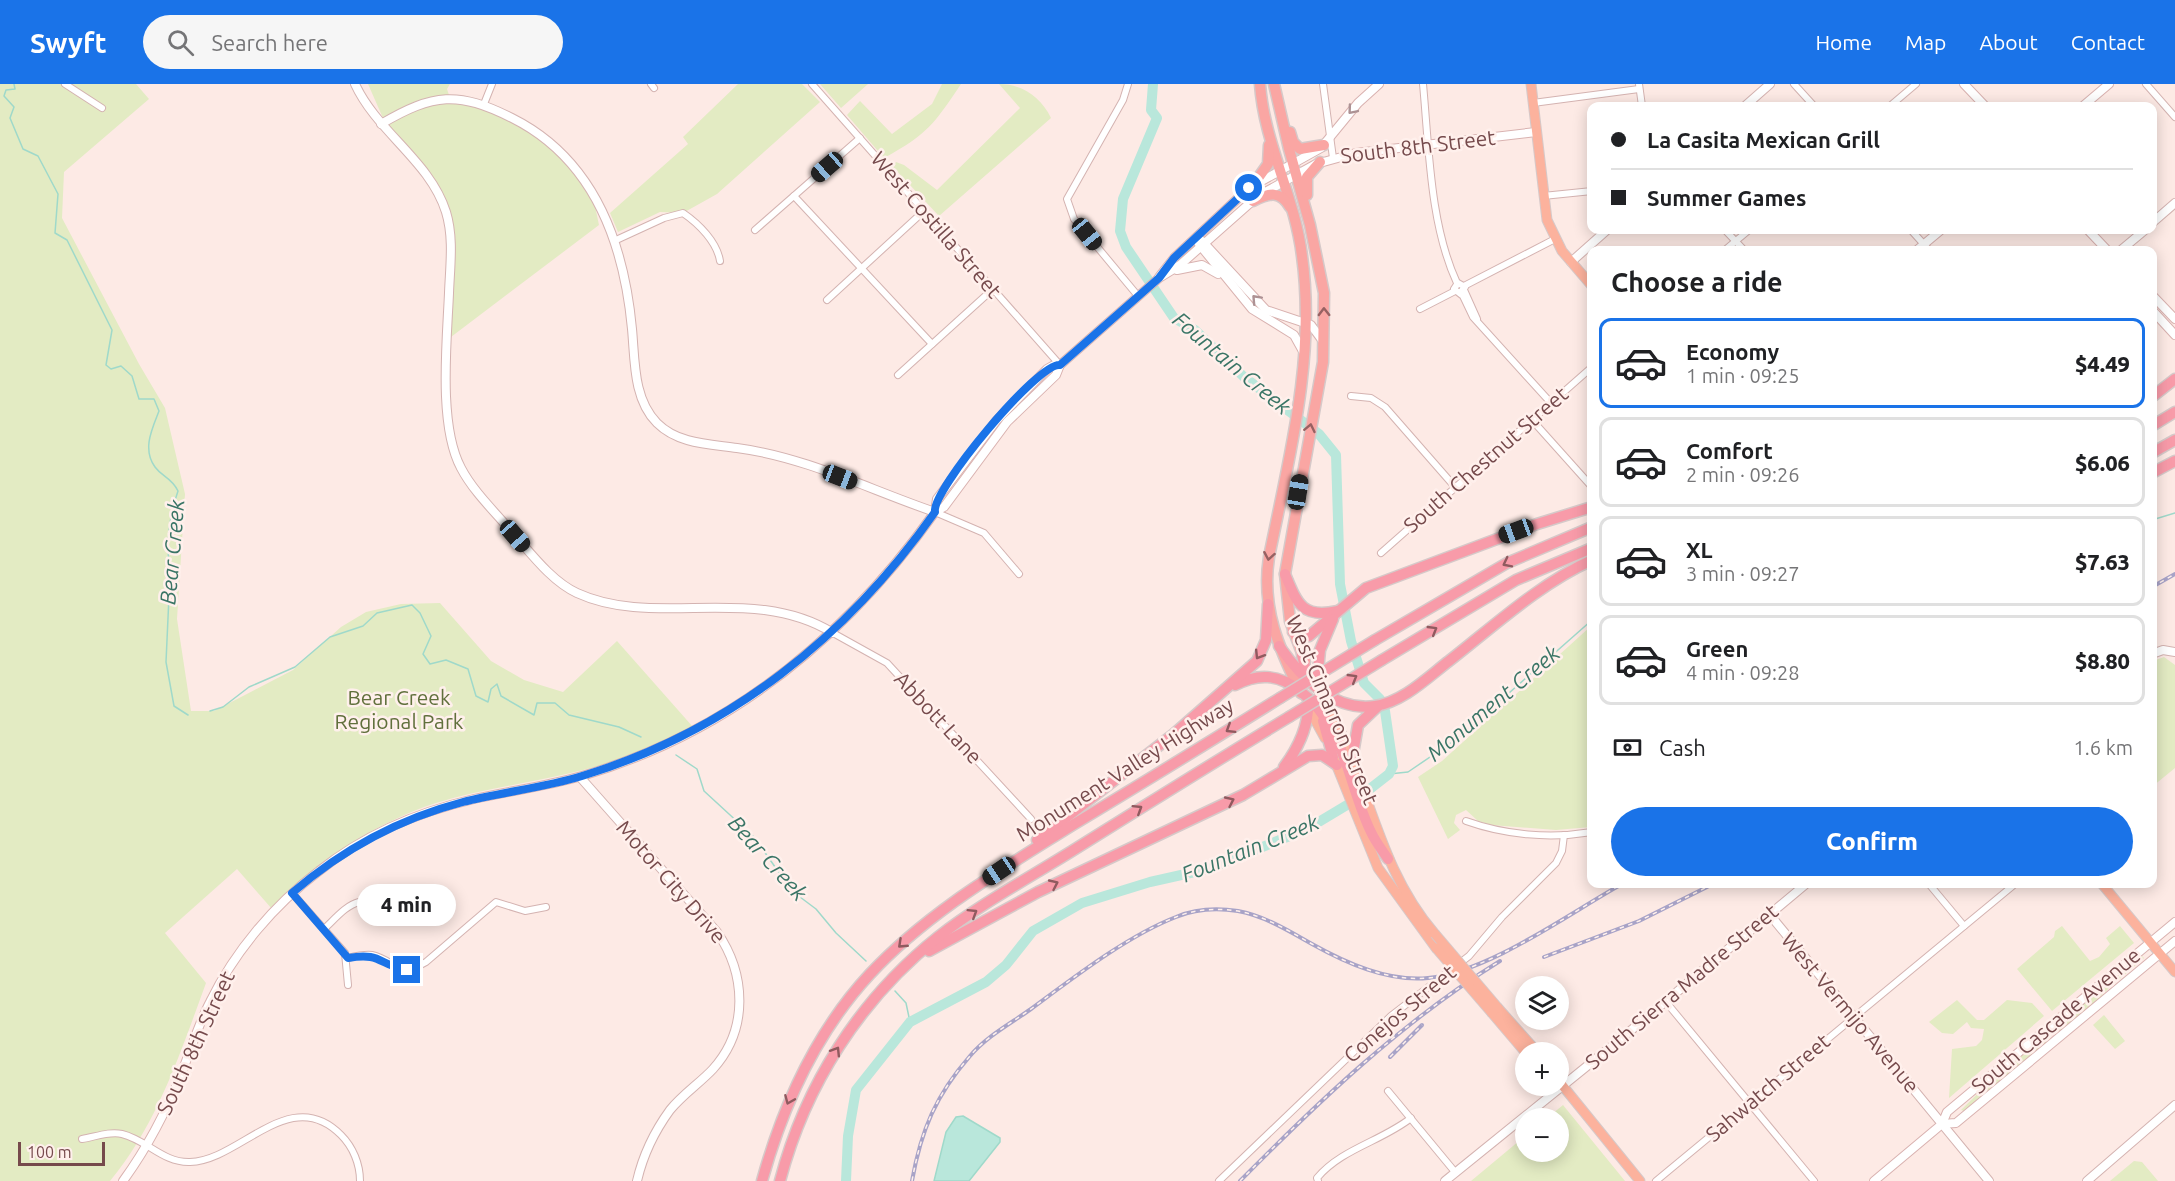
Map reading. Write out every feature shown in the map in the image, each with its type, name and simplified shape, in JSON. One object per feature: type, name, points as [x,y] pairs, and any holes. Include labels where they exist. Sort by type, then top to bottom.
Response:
[{"type":"highway","name":"West Cimarron Street","points":[[1262,84],[1263,104],[1311,225],[1324,293],[1324,350],[1285,574],[1286,602],[1293,632],[1316,686]]},
{"type":"highway","points":[[1262,84],[1289,170]]},
{"type":"highway","name":"West Cimarron Street","points":[[1274,84],[1302,256],[1307,323],[1300,392],[1267,572],[1268,604],[1279,646],[1306,698]]},
{"type":"highway","points":[[1274,84],[1295,145],[1305,150],[1326,143]]},
{"type":"highway","points":[[1254,184],[1267,167],[1270,157],[1261,111],[1263,104]]},
{"type":"highway","points":[[1311,225],[1306,180],[1320,162]]},
{"type":"highway","points":[[1253,201],[1270,194],[1278,194],[1286,200],[1295,215]]},
{"type":"highway","points":[[2164,387],[2175,373]]},
{"type":"highway","points":[[2157,393],[2175,379]]},
{"type":"highway","points":[[2157,423],[2175,412]]},
{"type":"highway","points":[[2157,450],[2175,440]]},
{"type":"highway","points":[[2157,470],[2175,461]]},
{"type":"highway","points":[[1293,632],[1303,637],[1309,636],[1360,591],[1537,524],[1587,509]]},
{"type":"highway","name":"Monument Valley Highway","points":[[762,1181],[793,1092],[816,1049],[847,1002],[870,974],[908,939],[999,871],[1375,640],[1507,563],[1587,529]]},
{"type":"highway","name":"Monument Valley Highway","points":[[780,1181],[802,1114],[831,1060],[861,1015],[910,962],[963,920],[1288,717],[1516,580],[1587,550]]},
{"type":"highway","points":[[1279,646],[1316,686],[1342,702],[1363,711],[1400,696],[1553,582],[1587,563]]},
{"type":"highway","points":[[1285,574],[1297,601],[1305,609],[1314,614],[1332,616]]},
{"type":"highway","points":[[999,871],[1166,741],[1222,693],[1261,654],[1266,640],[1268,604]]},
{"type":"highway","points":[[1332,616],[1320,650],[1316,686],[1322,714],[1388,859]]},
{"type":"highway","points":[[1222,693],[1245,680],[1264,676],[1283,680],[1322,714]]},
{"type":"highway","points":[[1282,769],[1298,746],[1306,698],[1316,686]]},
{"type":"highway","points":[[1342,760],[1363,711]]},
{"type":"highway","points":[[910,962],[1038,892],[1253,789],[1282,769],[1315,754],[1342,760]]},
{"type":"main road","points":[[1289,170],[1326,143],[1358,103],[1379,84]]},
{"type":"main road","points":[[1531,84],[1547,220],[1555,239],[1587,280]]},
{"type":"main road","points":[[1964,84],[1980,102]]},
{"type":"main road","points":[[2088,102],[2109,84]]},
{"type":"main road","name":"South 8th Street","points":[[1159,278],[1169,263],[1254,184],[1289,170],[1356,153],[1536,132]]},
{"type":"main road","name":"South 8th Street","points":[[123,1181],[147,1146],[170,1101],[204,1014],[219,985],[258,929],[292,893],[347,851],[392,826],[416,816],[464,802],[580,777],[626,762],[685,735],[759,690],[833,633],[889,575],[935,512],[944,507],[1007,422],[1056,375],[1060,365],[1141,293],[1159,278],[1171,272],[1289,170]]},
{"type":"main road","points":[[1925,246],[1937,234]]},
{"type":"main road","points":[[2092,234],[2103,246]]},
{"type":"main road","points":[[1197,237],[1229,282],[1256,313],[1294,335],[1305,359]]},
{"type":"main road","points":[[1203,245],[1266,309],[1282,317],[1307,323],[1319,333],[1324,350]]},
{"type":"main road","points":[[1171,272],[1202,265],[1229,282]]},
{"type":"main road","points":[[2157,300],[2175,319]]},
{"type":"main road","points":[[2157,315],[2175,335]]},
{"type":"main road","name":"West Cimarron Street","points":[[1316,686],[1372,855],[1394,892],[1436,948],[1527,1042]]},
{"type":"main road","name":"West Cimarron Street","points":[[1306,698],[1342,760]]},
{"type":"main road","name":"West Cimarron Street","points":[[1388,859],[1413,904],[1519,1042]]},
{"type":"main road","points":[[2105,888],[2175,972]]},
{"type":"main road","name":"South Cascade Avenue","points":[[1874,1181],[1942,1125],[1947,1112],[2175,922]]},
{"type":"main road","name":"South Cascade Avenue","points":[[1942,1125],[1956,1123],[2175,941]]},
{"type":"main road","points":[[1569,1095],[1640,1181]]},
{"type":"street","points":[[65,84],[102,108]]},
{"type":"street","points":[[355,84],[381,124],[432,183],[448,221],[451,247],[446,370],[451,436],[456,457],[474,488],[529,552],[568,588],[589,597],[639,606],[775,610],[804,617],[833,633]]},
{"type":"street","points":[[484,104],[492,84]]},
{"type":"street","name":"West Costilla Street","points":[[812,84],[1060,365]]},
{"type":"street","points":[[1128,84],[1123,100],[1067,199],[1074,219],[1141,293]]},
{"type":"street","points":[[1323,84],[1326,143],[1333,158]]},
{"type":"street","points":[[1424,84],[1428,144],[1442,244],[1470,313],[1551,403]]},
{"type":"street","points":[[1794,84],[1810,102]]},
{"type":"street","points":[[1895,102],[1916,84]]},
{"type":"street","points":[[2146,84],[2175,117]]},
{"type":"street","points":[[1533,103],[1639,86],[1641,102]]},
{"type":"street","points":[[1749,102],[1766,86]]},
{"type":"street","points":[[381,124],[412,108],[438,99],[462,99],[484,104],[527,126],[563,152],[584,178],[614,241],[627,281],[639,391],[651,417],[664,430],[689,441],[767,453],[798,462],[935,512],[984,533],[1019,574]]},
{"type":"street","points":[[755,230],[860,138]]},
{"type":"street","points":[[1543,196],[1587,192]]},
{"type":"street","points":[[794,196],[932,344]]},
{"type":"street","points":[[2157,219],[2175,203]]},
{"type":"street","points":[[827,300],[924,211]]},
{"type":"street","points":[[614,241],[663,218],[683,213],[694,221],[718,250],[720,261]]},
{"type":"street","points":[[1589,246],[1602,234]]},
{"type":"street","points":[[1729,234],[1740,246]]},
{"type":"street","points":[[1729,246],[1744,234]]},
{"type":"street","points":[[2126,246],[2140,234]]},
{"type":"street","points":[[1420,309],[1555,239]]},
{"type":"street","points":[[1571,262],[1587,248]]},
{"type":"street","points":[[898,375],[993,289]]},
{"type":"street","name":"South Chestnut Street","points":[[1381,553],[1587,371]]},
{"type":"street","points":[[1351,396],[1365,396],[1379,402],[1455,487]]},
{"type":"street","points":[[1532,420],[1587,481]]},
{"type":"street","name":"Abbott Lane","points":[[833,633],[887,663],[1031,819]]},
{"type":"street","points":[[2157,652],[2163,650],[2175,652]]},
{"type":"street","name":"Motor City Drive","points":[[580,777],[717,932],[734,960],[740,992],[738,1021],[727,1049],[713,1069],[678,1101],[661,1123],[646,1152],[637,1181]]},
{"type":"street","points":[[1466,821],[1516,833],[1564,835],[1587,833]]},
{"type":"street","name":"Conejos Street","points":[[1219,1181],[1391,1016],[1469,956],[1502,917],[1556,863],[1562,851],[1564,835]]},
{"type":"street","name":"South Sierra Madre Street","points":[[1569,1077],[1665,1002],[1801,888]]},
{"type":"street","points":[[1932,888],[1964,926]]},
{"type":"street","name":"Sahwatch Street","points":[[1656,1181],[2010,888]]},
{"type":"street","points":[[292,893],[348,958],[348,985]]},
{"type":"street","points":[[324,929],[357,902],[370,902],[390,912],[414,908]]},
{"type":"street","points":[[348,958],[369,955],[395,967],[414,968],[426,962],[496,902],[525,911],[546,907]]},
{"type":"street","name":"West Vermijo Avenue","points":[[1770,915],[1989,1181]]},
{"type":"street","points":[[1665,1002],[1815,1181]]},
{"type":"street","points":[[2048,1028],[2057,1039]]},
{"type":"street","points":[[1388,1091],[1455,1173]]},
{"type":"street","name":"South Sierra Madre Street","points":[[1445,1181],[1546,1096]]},
{"type":"street","points":[[2086,1181],[2175,1105]]},
{"type":"street","points":[[82,1139],[115,1133],[125,1135],[172,1160],[200,1161],[278,1122],[305,1118],[329,1126],[343,1136],[358,1163],[360,1181]]},
{"type":"street","points":[[1318,1181],[1317,1178],[1323,1172],[1343,1157],[1411,1118]]},
{"type":"green space","name":"Bear Creek Regional Park","points":[[0,84],[136,84],[149,99],[64,172],[62,218],[139,364],[165,408],[185,494],[177,619],[191,711],[214,711],[293,670],[341,627],[366,612],[401,604],[440,603],[491,661],[524,680],[563,692],[617,641],[693,727],[611,762],[565,775],[472,793],[413,812],[368,833],[348,846],[308,875],[272,909],[237,869],[165,933],[206,983],[177,1061],[154,1112],[127,1159],[110,1181],[0,1181]]},
{"type":"green space","points":[[368,84],[450,84],[447,89],[450,98],[462,99],[540,134],[592,192],[599,225],[447,340],[448,221],[432,183],[390,134]]},
{"type":"green space","points":[[738,84],[802,84],[820,102],[717,194],[683,213],[660,212],[618,232],[610,213],[688,144],[683,137]]},
{"type":"green space","points":[[820,84],[868,84],[841,108]]},
{"type":"green space","points":[[942,84],[961,84],[944,109],[921,135],[884,158],[847,115],[860,101],[892,134],[932,104]]},
{"type":"green space","points":[[999,84],[1015,86],[1030,93],[1042,104],[1051,118],[939,216],[893,167],[896,162],[904,165],[937,190],[1020,108]]},
{"type":"green space","points":[[1587,630],[1587,827],[1556,830],[1491,825],[1478,821],[1466,810],[1456,815],[1454,823],[1460,830],[1448,839],[1418,777],[1442,761]]},
{"type":"green space","points":[[2164,657],[2175,665],[2175,768],[2157,783],[2157,660]]},
{"type":"green space","points":[[2062,926],[2090,961],[2099,957],[2110,944],[2106,938],[2120,926],[2134,943],[2052,1011],[2017,969],[2054,937],[2055,931]]},
{"type":"green space","points":[[2141,955],[2144,958],[2090,1008],[2057,1033],[2055,1027]]},
{"type":"green space","points":[[1957,1000],[1977,1020],[1984,1020],[2007,1000],[2032,1003],[2044,1016],[1949,1098],[1952,1049],[1976,1046],[1982,1040],[1984,1029],[1971,1028],[1967,1022],[1953,1034],[1942,1033],[1929,1022]]},
{"type":"green space","points":[[2104,1015],[2125,1041],[2115,1049],[2093,1025]]},
{"type":"green space","points":[[2047,1034],[2051,1040],[1964,1111],[1961,1110],[2007,1065]]},
{"type":"green space","points":[[1569,1112],[1625,1181],[1471,1181],[1515,1144],[1515,1162],[1569,1162]]},
{"type":"green space","points":[[2134,1161],[2142,1162],[2158,1181],[2110,1181]]},
{"type":"water","points":[[963,1116],[1000,1138],[1000,1142],[969,1181],[934,1181],[946,1132],[956,1117]]},
{"type":"waterway","name":"Bear Creek","points":[[14,84],[15,89],[6,90],[4,96],[14,107],[10,118],[23,149],[38,156],[58,194],[55,233],[67,240],[112,330],[106,365],[111,369],[121,366],[132,376],[139,399],[154,399],[159,411],[150,439],[149,453],[155,467],[173,483],[178,491],[169,532],[170,574],[166,662],[174,706],[188,715]]},
{"type":"waterway","name":"Fountain Creek","points":[[846,1181],[848,1136],[856,1090],[910,1022],[986,982],[1006,965],[1033,931],[1082,903],[1150,882],[1208,869],[1307,829],[1357,799],[1389,774],[1393,766],[1385,711],[1380,699],[1364,683],[1351,641],[1340,584],[1336,455],[1319,434],[1244,377],[1195,330],[1174,318],[1126,247],[1120,231],[1123,199],[1157,118],[1151,110],[1153,84]]},
{"type":"waterway","name":"Monument Creek","points":[[2157,518],[2175,513]]},
{"type":"waterway","name":"Bear Creek","points":[[210,711],[223,707],[249,687],[295,667],[330,637],[363,626],[377,613],[412,605],[420,613],[431,636],[423,654],[430,664],[446,660],[468,669],[476,696],[488,702],[491,689],[497,684],[501,696],[534,715],[537,703],[555,703],[569,715],[619,727],[641,737]]},
{"type":"waterway","name":"Monument Creek","points":[[1389,774],[1408,772],[1458,738],[1587,624]]},
{"type":"waterway","name":"Bear Creek","points":[[676,755],[697,769],[704,791],[754,837],[792,891],[816,909],[836,933],[866,961]]},
{"type":"waterway","name":"Bear Creek","points":[[895,991],[906,1003],[910,1022]]},
{"type":"railway","points":[[2157,584],[2175,574]]},
{"type":"railway","points":[[912,1181],[925,1129],[939,1099],[958,1070],[977,1049],[1101,958],[1157,925],[1176,917],[1191,912],[1215,909],[1248,913],[1277,924],[1325,951],[1368,970],[1398,977],[1428,978],[1452,973],[1502,954],[1615,888]]},
{"type":"railway","points":[[1544,957],[1639,921],[1705,888]]},
{"type":"railway","points":[[1240,1181],[1364,1063],[1430,1009],[1500,961]]},
{"type":"railway","points":[[1390,1057],[1422,1025]]},
{"type":"route","points":[[407,970],[389,965],[375,956],[362,955],[348,958],[343,949],[292,893],[339,856],[392,826],[416,816],[464,802],[580,777],[626,762],[709,722],[786,671],[833,633],[884,581],[935,512],[935,503],[948,483],[981,439],[1019,395],[1054,364],[1060,365],[1159,278],[1174,258],[1249,188]]}]
